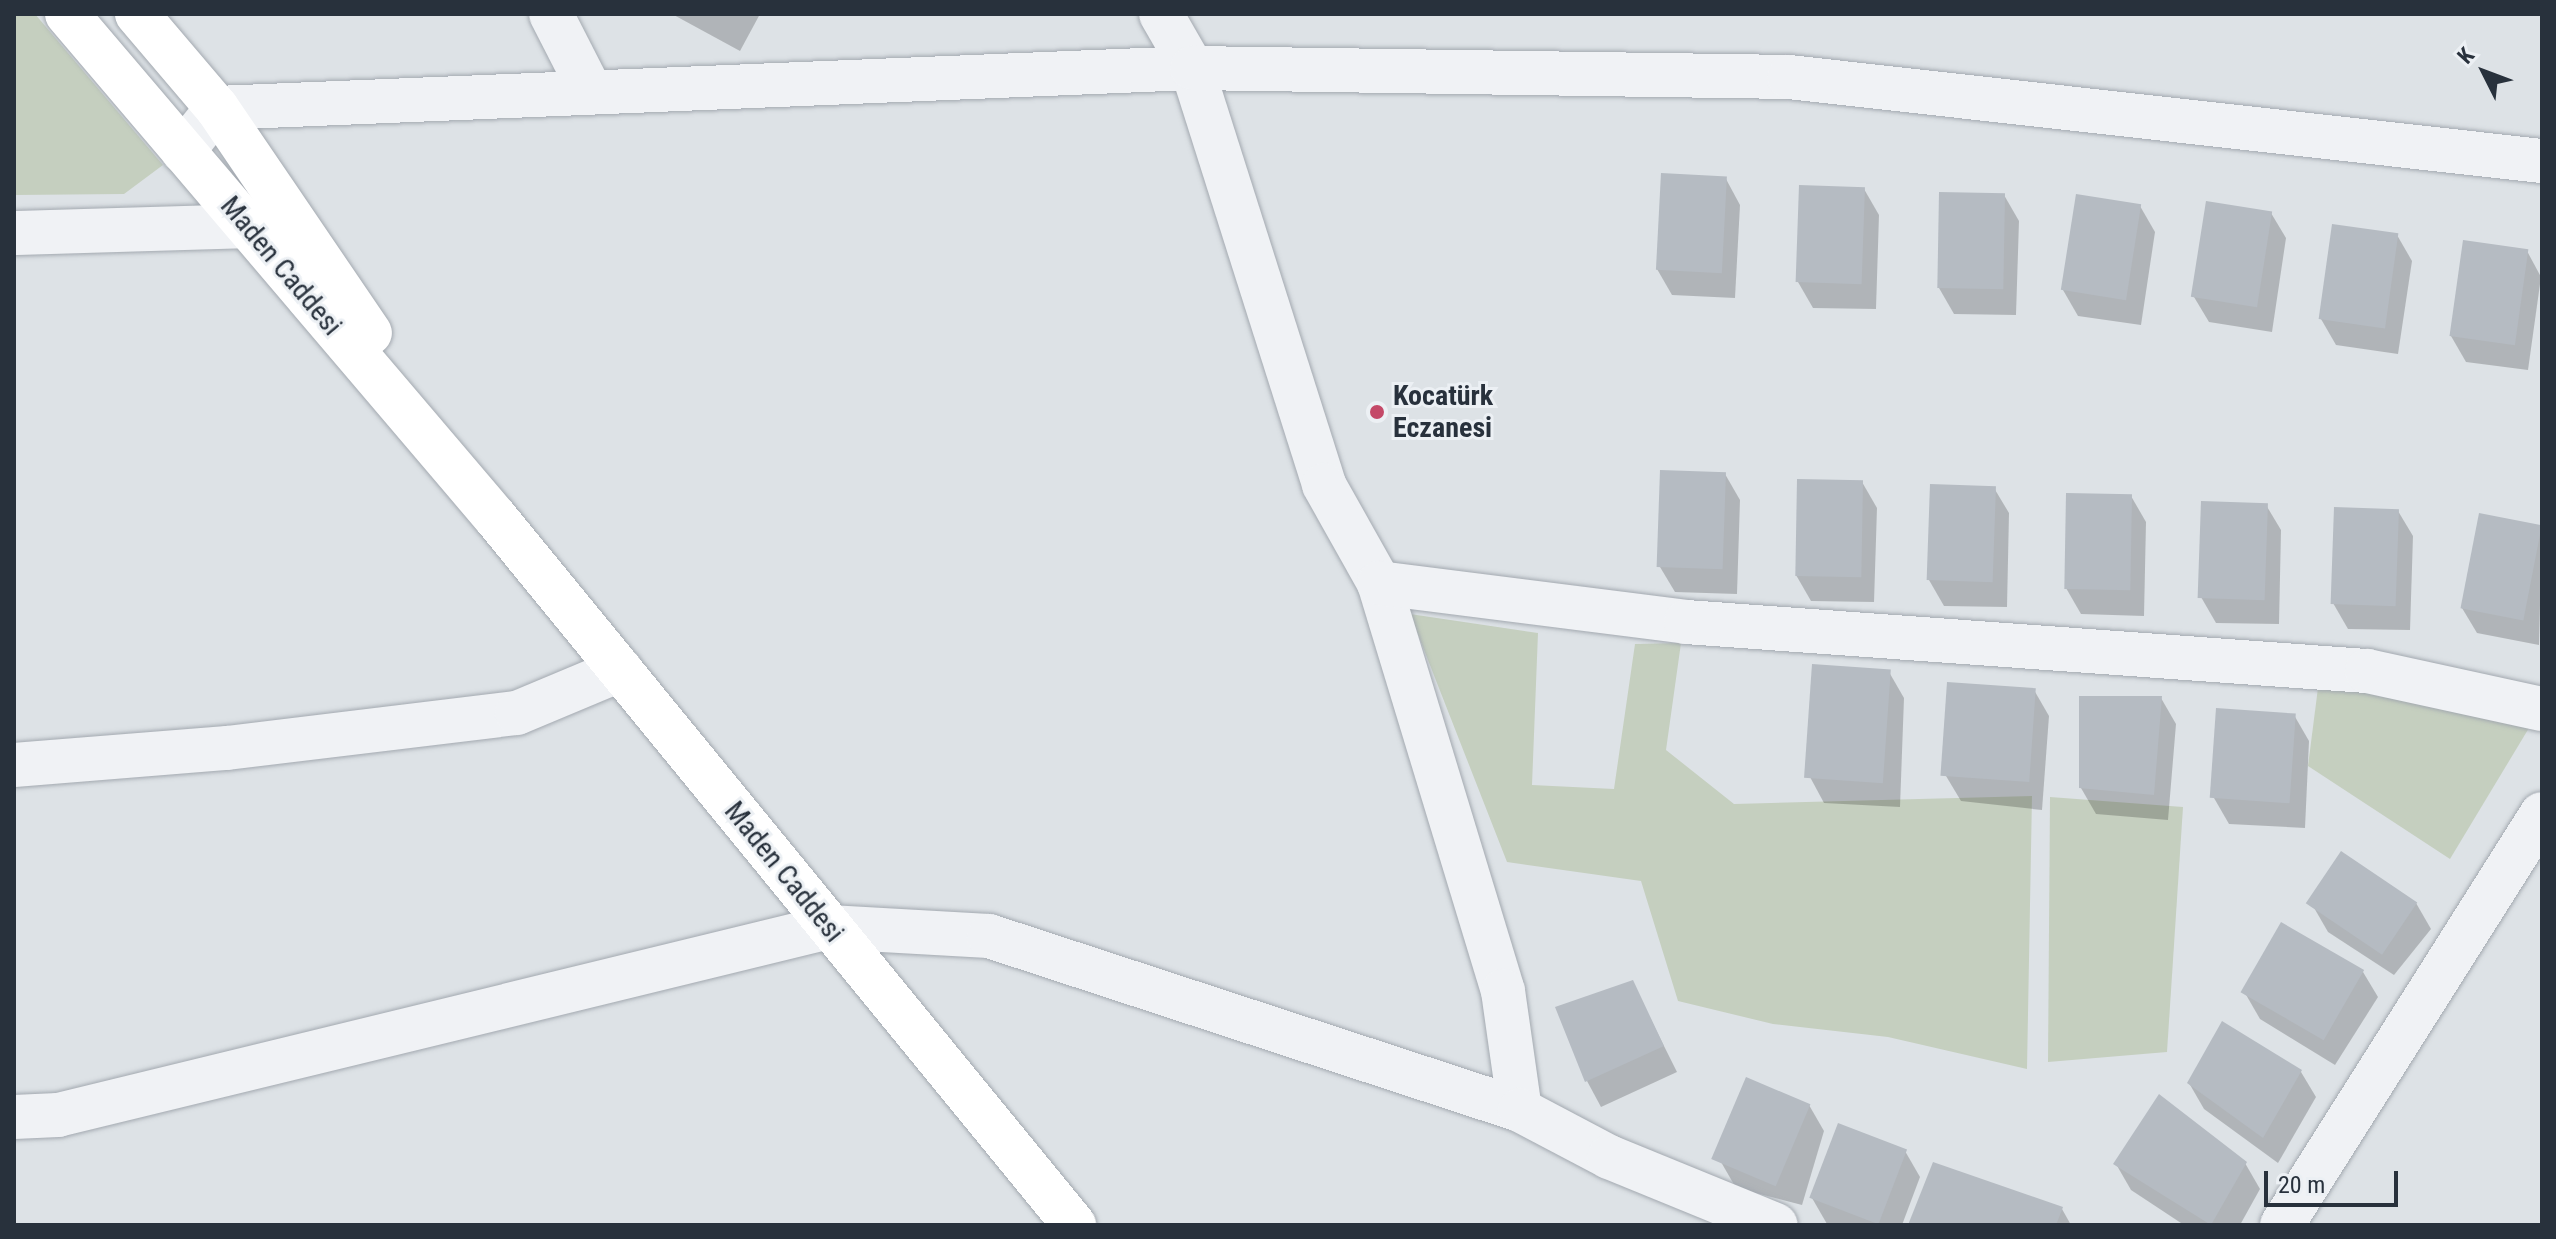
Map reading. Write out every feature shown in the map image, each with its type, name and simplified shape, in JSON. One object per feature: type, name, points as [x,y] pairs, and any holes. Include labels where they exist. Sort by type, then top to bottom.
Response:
[{"type":"main road","name":"Maden Caddesi","points":[[67,14],[495,517],[1074,1225]]},
{"type":"main road","name":"Maden Caddesi","points":[[137,14],[217,108],[495,517]]},
{"type":"street","points":[[551,14],[591,92]]},
{"type":"street","points":[[1161,14],[1192,68],[1324,485],[1379,583],[1503,991],[1520,1110]]},
{"type":"street","points":[[183,151],[217,108],[1192,68],[1789,77],[2542,161]]},
{"type":"street","points":[[14,233],[246,226]]},
{"type":"street","points":[[1379,583],[1686,622],[2367,671],[2542,709]]},
{"type":"street","points":[[14,765],[227,748],[517,713],[620,670]]},
{"type":"street","points":[[2282,1225],[2542,814]]},
{"type":"street","points":[[14,1117],[58,1115],[829,927],[989,936],[1520,1110],[1609,1157],[1776,1225]]},
{"type":"green space","points":[[14,14],[35,14],[163,165],[124,194],[14,195]]},
{"type":"green space","points":[[1410,614],[1538,633],[1532,785],[1614,789],[1635,644],[1681,643],[1666,750],[1734,804],[2032,796],[2027,1069],[1888,1037],[1773,1024],[1678,1001],[1641,881],[1507,862]]},
{"type":"green space","points":[[2319,680],[2535,718],[2450,859],[2308,766]]},
{"type":"green space","points":[[2050,797],[2183,807],[2167,1052],[2048,1062]]},
{"type":"building","points":[[1661,173],[1727,176],[1722,273],[1656,270]]},
{"type":"building","points":[[1799,185],[1865,187],[1862,284],[1796,282]]},
{"type":"building","points":[[1939,192],[2005,193],[2003,289],[1937,288]]},
{"type":"building","points":[[2076,194],[2141,204],[2126,300],[2061,290]]},
{"type":"building","points":[[2206,201],[2272,211],[2257,307],[2191,297]]},
{"type":"building","points":[[2332,224],[2398,233],[2385,328],[2319,319]]},
{"type":"building","points":[[2463,240],[2528,249],[2515,345],[2450,336]]},
{"type":"building","points":[[1660,470],[1726,472],[1723,569],[1657,567]]},
{"type":"building","points":[[1797,479],[1863,480],[1861,577],[1795,576]]},
{"type":"building","points":[[1930,484],[1996,486],[1993,582],[1927,580]]},
{"type":"building","points":[[2066,493],[2132,494],[2130,590],[2064,589]]},
{"type":"building","points":[[2201,501],[2268,503],[2265,600],[2198,598]]},
{"type":"building","points":[[2334,507],[2399,509],[2396,606],[2331,604]]},
{"type":"building","points":[[2479,513],[2542,525],[2523,620],[2460,608]]},
{"type":"building","points":[[1812,664],[1891,670],[1883,783],[1804,778]]},
{"type":"building","points":[[1947,682],[2036,688],[2029,782],[1940,776]]},
{"type":"building","points":[[2079,696],[2162,696],[2154,795],[2079,788]]},
{"type":"building","points":[[2216,708],[2296,714],[2290,803],[2210,798]]},
{"type":"building","points":[[2341,851],[2417,902],[2382,955],[2306,903]]},
{"type":"building","points":[[2281,922],[2364,970],[2324,1040],[2240,992]]},
{"type":"building","points":[[1633,980],[1664,1046],[1585,1082],[1555,1007]]},
{"type":"building","points":[[2222,1021],[2302,1070],[2263,1138],[2187,1083]]},
{"type":"building","points":[[1746,1077],[1810,1104],[1776,1186],[1711,1159]]},
{"type":"building","points":[[2159,1094],[2247,1162],[2211,1225],[2113,1164]]},
{"type":"building","points":[[1838,1123],[1907,1150],[1878,1224],[1809,1198]]},
{"type":"building","points":[[1933,1162],[2063,1207],[2056,1225],[1908,1225]]},
{"type":"place","name":"Kocatürk Eczanesi","points":[[1377,412]]}]
